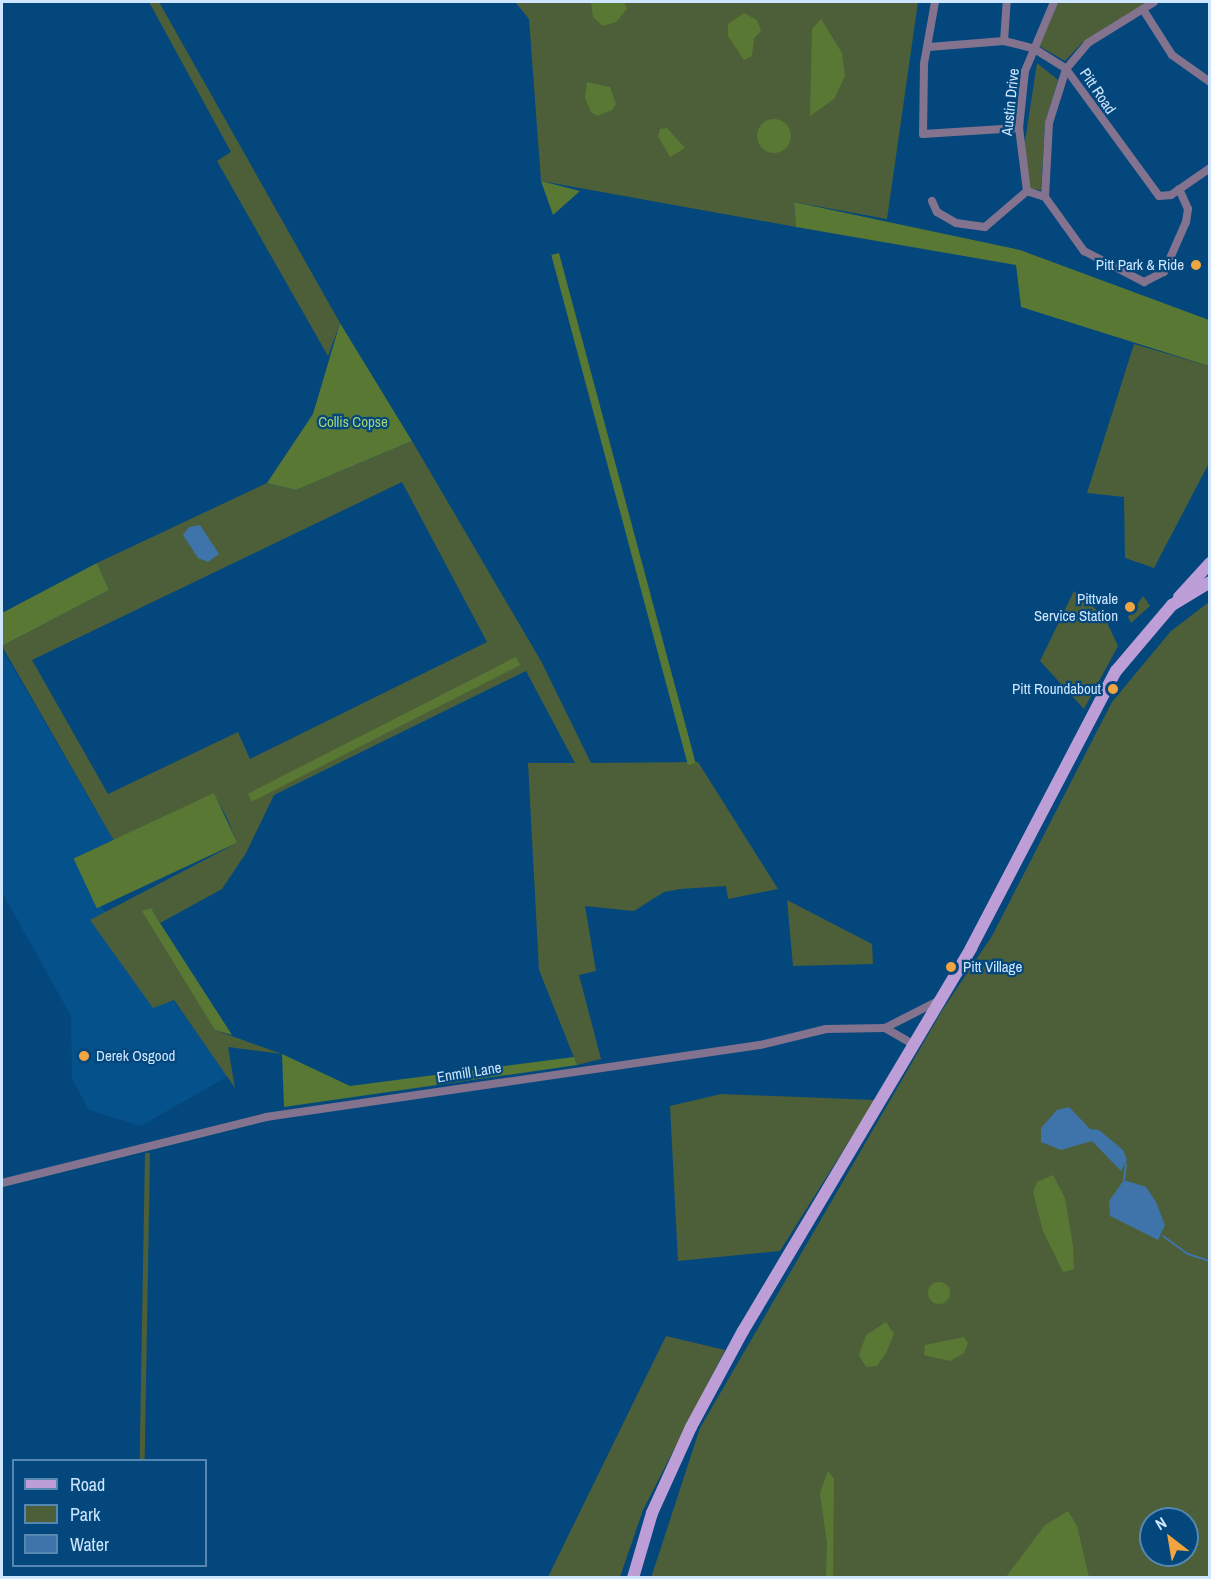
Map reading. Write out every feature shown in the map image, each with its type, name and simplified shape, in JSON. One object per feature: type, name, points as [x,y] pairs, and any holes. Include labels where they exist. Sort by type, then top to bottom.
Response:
[{"type":"main road","points":[[633,1578],[652,1513],[691,1426],[940,1000],[1116,671],[1143,634],[1177,601],[1209,563]]},
{"type":"main road","points":[[1177,601],[1209,582]]},
{"type":"street","points":[[935,2],[921,109],[923,134],[1019,128]]},
{"type":"street","points":[[1004,41],[1007,2]]},
{"type":"street","name":"Austin Drive","points":[[1027,191],[1019,128],[1033,48],[1054,2]]},
{"type":"street","points":[[1045,197],[1049,123],[1066,69],[1088,43],[1144,11],[1154,2]]},
{"type":"street","points":[[1144,11],[1172,55],[1209,82]]},
{"type":"street","name":"Pitt Road","points":[[929,47],[1004,41],[1033,48],[1066,69],[1155,194],[1166,197],[1209,168]]},
{"type":"street","points":[[932,201],[937,212],[950,220],[985,227],[1027,191],[1045,197],[1084,251],[1143,282],[1155,280],[1164,272],[1186,222],[1188,209],[1179,189]]},
{"type":"street","name":"Enmill Lane","points":[[2,1183],[266,1117],[759,1045],[826,1029],[885,1028],[940,1000]]},
{"type":"street","points":[[885,1028],[913,1044]]},
{"type":"shaded area","points":[[2,649],[114,841],[74,860],[105,912],[91,920],[173,1000],[228,1076],[141,1126],[89,1110],[72,1079],[71,1016],[2,892]]},
{"type":"green space","points":[[149,2],[159,2],[340,323],[328,356],[217,161],[231,152]]},
{"type":"green space","points":[[515,2],[918,2],[887,219],[794,202],[796,227],[541,181],[529,19]]},
{"type":"green space","points":[[591,2],[624,2],[627,9],[616,22],[603,26],[593,17]]},
{"type":"green space","points":[[1058,2],[1149,2],[1082,43],[1065,61],[1039,46]]},
{"type":"green space","points":[[744,13],[757,20],[761,31],[754,38],[752,56],[744,60],[728,36],[728,24]]},
{"type":"green space","points":[[821,19],[842,53],[845,76],[834,99],[810,116],[812,29]]},
{"type":"green space","points":[[1037,63],[1058,80],[1045,123],[1041,190],[1030,189],[1024,148]]},
{"type":"green space","points":[[587,82],[610,87],[616,104],[612,110],[597,116],[591,112],[585,98]]},
{"type":"green space","points":[[774,119],[786,124],[791,136],[786,148],[774,153],[762,148],[757,136],[762,124]]},
{"type":"green space","points":[[667,128],[685,148],[670,157],[658,136],[660,129]]},
{"type":"green space","points":[[541,181],[580,191],[553,215]]},
{"type":"green space","points":[[794,202],[1020,250],[1209,320],[1209,366],[1021,307],[1016,265],[796,227]]},
{"type":"green space","points":[[559,253],[696,763],[688,765],[551,255]]},
{"type":"green space","name":"Collis Copse","points":[[340,323],[412,441],[296,490],[267,483],[313,414]]},
{"type":"green space","points":[[1134,344],[1209,366],[1209,463],[1154,568],[1125,558],[1124,497],[1087,493]]},
{"type":"green space","points":[[412,441],[541,661],[591,763],[698,762],[778,889],[728,899],[726,886],[680,889],[664,892],[634,911],[585,906],[596,971],[579,975],[601,1059],[577,1065],[539,970],[528,763],[575,763],[526,671],[274,795],[246,853],[222,889],[160,923],[151,908],[215,1030],[282,1054],[228,1047],[235,1088],[174,1000],[153,1008],[90,920],[237,843],[214,794],[114,841],[2,646],[109,590],[97,563],[267,483],[296,490]],"holes":[[[402,482],[487,642],[250,759],[238,732],[108,794],[32,660]]]},
{"type":"green space","points":[[97,563],[109,590],[2,646],[2,613]]},
{"type":"green space","points":[[1074,591],[1104,616],[1118,646],[1084,709],[1040,661]]},
{"type":"green space","points":[[1143,596],[1150,606],[1131,623],[1128,617]]},
{"type":"green space","points":[[1209,602],[1209,1577],[651,1578],[700,1428],[943,1009],[992,936],[1112,702],[1171,631]]},
{"type":"green space","points":[[516,657],[520,665],[252,802],[248,794]]},
{"type":"green space","points":[[214,793],[237,843],[97,908],[74,859]]},
{"type":"green space","points":[[787,900],[872,944],[873,964],[793,966]]},
{"type":"green space","points":[[151,908],[232,1035],[215,1030],[142,911]]},
{"type":"green space","points":[[282,1054],[350,1086],[574,1057],[577,1065],[284,1107]]},
{"type":"green space","points":[[721,1094],[875,1100],[780,1251],[678,1261],[670,1106]]},
{"type":"green space","points":[[145,1153],[150,1153],[145,1459],[140,1459]]},
{"type":"green space","points":[[1053,1175],[1065,1198],[1073,1246],[1074,1269],[1063,1272],[1043,1231],[1033,1192],[1037,1182]]},
{"type":"green space","points":[[939,1282],[947,1285],[950,1293],[947,1301],[939,1304],[931,1301],[928,1293],[931,1285]]},
{"type":"green space","points":[[886,1322],[894,1334],[886,1353],[877,1366],[866,1367],[859,1355],[866,1335]]},
{"type":"green space","points":[[666,1336],[725,1350],[643,1510],[620,1577],[548,1577]]},
{"type":"green space","points":[[964,1337],[968,1343],[964,1353],[950,1361],[924,1355],[925,1345]]},
{"type":"green space","points":[[828,1471],[834,1479],[833,1578],[826,1577],[827,1543],[820,1493]]},
{"type":"green space","points":[[1068,1511],[1077,1526],[1089,1577],[1006,1577],[1045,1525]]},
{"type":"water","points":[[200,525],[219,554],[208,562],[198,558],[183,535],[189,527]]},
{"type":"water","points":[[1069,1107],[1090,1129],[1099,1130],[1123,1150],[1127,1160],[1121,1171],[1092,1141],[1061,1150],[1041,1142],[1041,1128],[1057,1110]]},
{"type":"water","points":[[1124,1180],[1146,1187],[1156,1202],[1165,1225],[1158,1240],[1110,1216],[1109,1201]]},
{"type":"waterway","points":[[1124,1180],[1126,1164]]},
{"type":"waterway","points":[[1163,1236],[1188,1254],[1210,1261]]},
{"type":"place","name":"Pitt Park & Ride","points":[[1196,265]]},
{"type":"place","name":"Pittvale Service Station","points":[[1130,607]]},
{"type":"place","name":"Pitt Roundabout","points":[[1113,689]]},
{"type":"place","name":"Pitt Village","points":[[951,967]]},
{"type":"place","name":"Derek Osgood","points":[[84,1056]]}]
